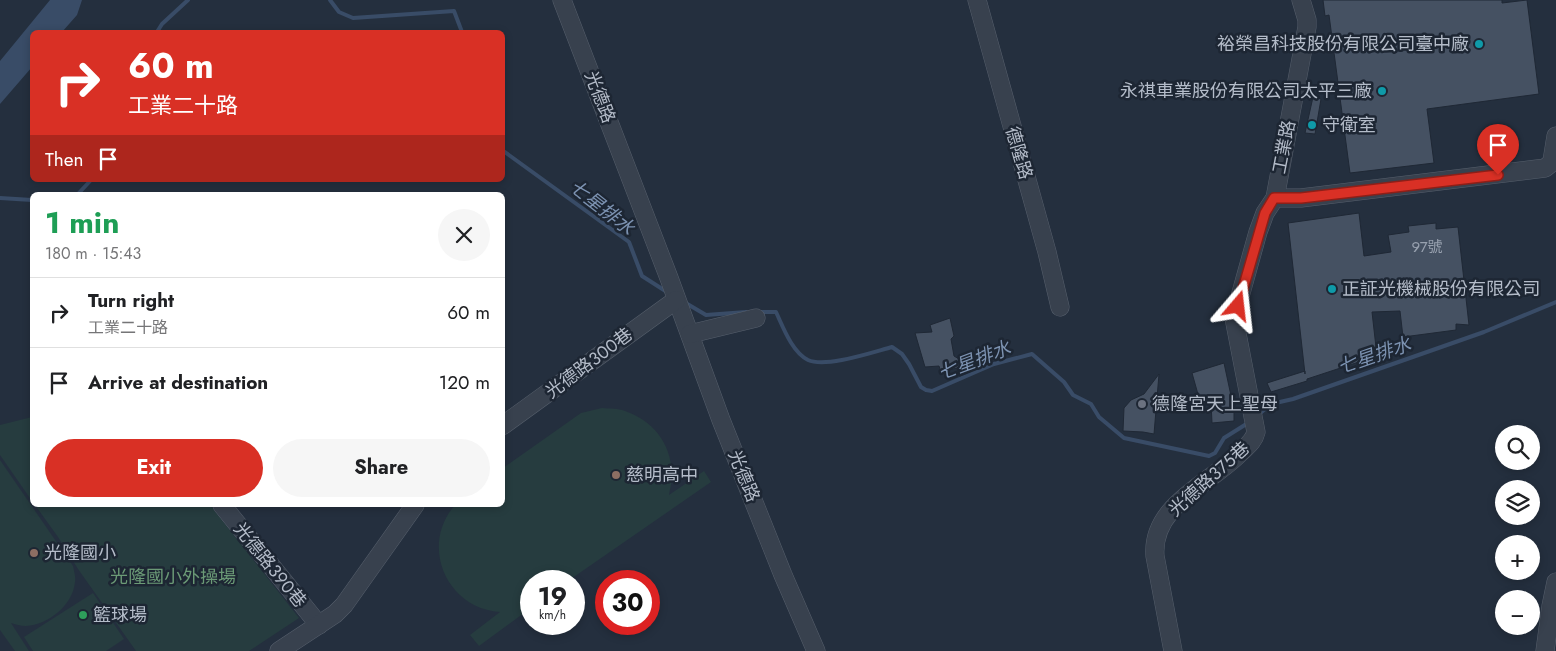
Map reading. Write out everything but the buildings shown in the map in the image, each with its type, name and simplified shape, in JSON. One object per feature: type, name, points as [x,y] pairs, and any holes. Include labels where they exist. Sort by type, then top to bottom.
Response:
[{"type":"street","name":"光德路","points":[[562,0],[669,278],[724,429],[816,651]]},
{"type":"street","name":"德隆路","points":[[977,0],[1047,252],[1060,307]]},
{"type":"street","name":"工業路","points":[[1254,417],[1234,318],[1260,226],[1274,198],[1307,27],[1307,20],[1301,0]]},
{"type":"street","points":[[1274,198],[1301,198],[1545,168],[1552,161],[1556,136]]},
{"type":"street","name":"光德路300巷","points":[[505,424],[676,300]]},
{"type":"street","points":[[690,334],[756,318]]},
{"type":"street","name":"光德路375巷","points":[[1173,651],[1154,548],[1158,530],[1164,520],[1185,498],[1234,460],[1254,439],[1256,432],[1254,417]]},
{"type":"street","name":"光德路390巷","points":[[224,507],[319,625]]},
{"type":"street","points":[[279,651],[335,614],[351,596],[414,507]]},
{"type":"street","points":[[1544,651],[1556,582]]},
{"type":"green space","points":[[602,408],[619,409],[635,415],[644,421],[652,427],[664,442],[671,461],[672,478],[669,495],[704,471],[711,482],[584,570],[520,570],[520,616],[479,646],[470,635],[500,612],[481,608],[466,600],[453,588],[444,573],[439,556],[439,539],[444,521],[454,507],[505,507],[505,467],[581,413]]},
{"type":"green space","points":[[30,418],[30,498],[0,455],[0,425]]},
{"type":"green space","name":"光隆國小","points":[[0,460],[30,504],[30,507],[32,507],[73,566],[75,582],[70,598],[51,618],[26,626],[11,623],[29,651],[15,651],[0,630]]},
{"type":"green space","name":"光隆國小外操場","points":[[36,507],[212,507],[299,618],[249,651],[136,651],[78,569]]},
{"type":"green space","name":"籃球場","points":[[93,593],[124,639],[106,651],[33,651],[24,637]]},
{"type":"water","points":[[50,0],[82,0],[77,15],[64,30],[30,30],[30,69],[0,104],[0,61]]},
{"type":"waterway","name":"七星排水","points":[[158,30],[162,24],[188,0]]},
{"type":"waterway","name":"七星排水","points":[[330,0],[339,12],[353,18],[454,11],[461,30]]},
{"type":"waterway","name":"七星排水","points":[[505,152],[629,242],[642,276],[667,292]]},
{"type":"waterway","name":"七星排水","points":[[80,192],[89,182]]},
{"type":"waterway","name":"七星排水","points":[[0,198],[30,200]]},
{"type":"waterway","name":"七星排水","points":[[684,302],[706,315],[746,312]]},
{"type":"waterway","name":"七星排水","points":[[1258,415],[1271,404],[1293,399],[1484,332],[1556,302]]},
{"type":"waterway","name":"七星排水","points":[[758,312],[776,312],[793,345],[808,360],[816,362],[837,361],[892,347],[902,354],[921,387],[932,391],[994,364],[1032,354],[1064,382],[1073,395],[1091,404],[1099,417],[1124,438],[1209,456],[1215,453],[1224,438],[1248,423]]},
{"type":"place","name":"裕榮昌科技股份有限公司臺中廠","points":[[1479,44]]},
{"type":"place","name":"永祺車業股份有限公司太平三廠","points":[[1382,91]]},
{"type":"place","name":"守衛室","points":[[1312,125]]},
{"type":"place","name":"正証光機械股份有限公司","points":[[1332,289]]},
{"type":"place","name":"德隆宮天上聖母","points":[[1142,404]]},
{"type":"place","name":"慈明高中","points":[[616,475]]},
{"type":"place","name":"光隆國小","points":[[34,553]]},
{"type":"place","name":"籃球場","points":[[83,615]]},
{"type":"route","points":[[1238,306],[1258,232],[1265,213],[1274,198],[1301,198],[1498,175]]}]
